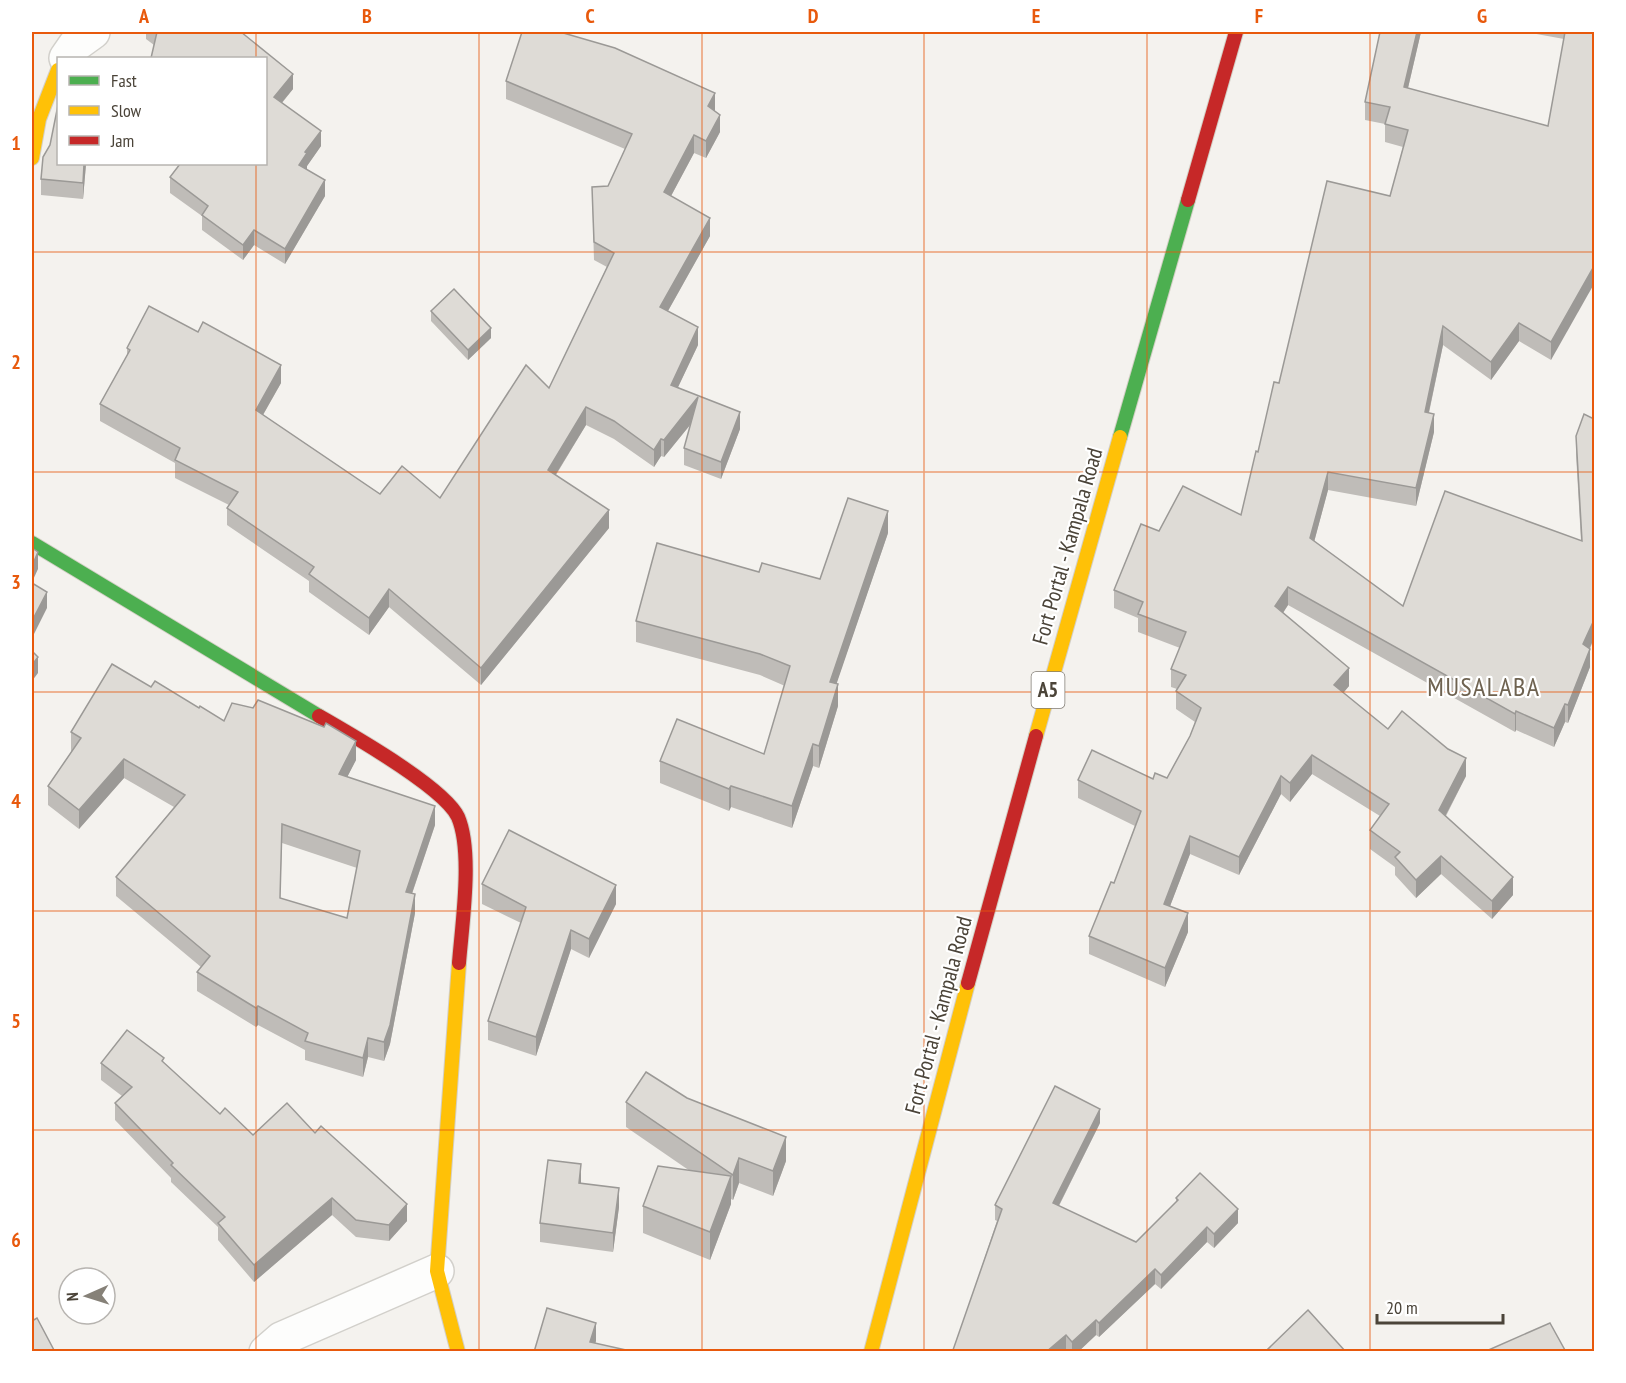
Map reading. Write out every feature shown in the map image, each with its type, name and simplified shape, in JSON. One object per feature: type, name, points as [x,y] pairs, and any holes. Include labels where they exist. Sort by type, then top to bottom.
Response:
[{"type":"main road","name":"Fort Portal - Kampala Road","points":[[871,1352],[959,1017],[1079,578],[1236,32]]},
{"type":"main road","points":[[32,158],[39,118],[57,73]]},
{"type":"main road","points":[[32,543],[377,751],[431,789],[457,813],[464,846],[464,893],[437,1271],[458,1352]]},
{"type":"street","points":[[67,57],[75,45],[93,32]]},
{"type":"street","points":[[266,1352],[281,1339],[437,1271]]},
{"type":"building","points":[[157,32],[241,32],[293,74],[274,97],[321,131],[305,152],[307,153],[299,165],[325,180],[285,249],[254,230],[243,245],[202,215],[208,206],[170,177],[179,165],[267,165],[267,57],[151,57]]},
{"type":"building","points":[[522,32],[560,32],[615,48],[715,93],[708,106],[720,115],[706,141],[694,135],[664,192],[710,218],[660,307],[698,327],[671,385],[740,412],[721,462],[684,448],[698,397],[654,450],[614,421],[586,407],[548,470],[609,510],[481,668],[389,589],[369,618],[309,574],[314,567],[227,508],[238,492],[175,460],[180,448],[100,404],[130,350],[127,348],[149,306],[198,332],[203,322],[281,365],[256,410],[380,494],[402,466],[440,498],[526,365],[549,388],[614,253],[594,242],[592,187],[608,186],[632,134],[506,81]]},
{"type":"building","points":[[1380,32],[1417,32],[1404,87],[1548,126],[1565,32],[1594,32],[1594,266],[1551,342],[1519,323],[1491,362],[1443,326],[1425,412],[1434,414],[1416,488],[1328,472],[1310,538],[1403,606],[1445,491],[1582,541],[1576,436],[1584,414],[1594,419],[1594,620],[1583,644],[1590,649],[1568,705],[1565,704],[1554,728],[1516,711],[1515,714],[1288,587],[1275,606],[1349,668],[1334,685],[1388,729],[1402,711],[1448,749],[1466,758],[1439,810],[1513,877],[1492,901],[1441,856],[1416,880],[1395,857],[1400,852],[1370,830],[1389,804],[1312,755],[1290,783],[1281,776],[1239,857],[1190,836],[1164,904],[1188,913],[1165,968],[1089,936],[1111,882],[1114,883],[1141,811],[1078,780],[1092,750],[1153,779],[1155,773],[1167,778],[1190,736],[1201,708],[1176,691],[1186,675],[1171,669],[1186,632],[1138,614],[1143,602],[1114,590],[1141,524],[1159,531],[1183,486],[1241,515],[1274,382],[1279,383],[1327,181],[1390,196],[1408,130],[1385,124],[1390,107],[1365,102]]},
{"type":"building","points":[[57,110],[57,165],[84,165],[83,183],[41,179],[43,157],[50,145]]},
{"type":"building","points":[[454,289],[491,328],[468,350],[431,311]]},
{"type":"building","points":[[848,498],[888,511],[830,682],[838,684],[819,746],[813,744],[792,806],[731,786],[729,789],[660,761],[677,719],[764,754],[790,666],[760,654],[636,621],[657,543],[759,572],[762,563],[820,579]]},
{"type":"building","points":[[32,548],[38,552],[32,566]]},
{"type":"building","points":[[32,583],[47,592],[32,621]]},
{"type":"building","points":[[32,651],[38,657],[32,665]]},
{"type":"building","points":[[112,664],[151,687],[155,681],[224,721],[232,703],[253,708],[258,700],[324,727],[326,723],[356,741],[339,774],[435,806],[406,892],[415,894],[390,1025],[384,1042],[368,1038],[363,1058],[305,1041],[308,1033],[258,1006],[256,1008],[197,972],[210,956],[116,877],[185,795],[124,759],[79,810],[48,786],[81,738],[71,732]],"holes":[[[282,824],[360,851],[347,918],[280,898]]]},
{"type":"building","points":[[509,830],[616,885],[589,939],[571,930],[536,1037],[488,1021],[526,907],[482,884]]},
{"type":"building","points":[[127,1030],[164,1058],[162,1061],[220,1114],[225,1108],[253,1135],[287,1103],[315,1133],[321,1126],[407,1204],[389,1225],[356,1220],[332,1198],[254,1265],[218,1223],[225,1217],[171,1165],[173,1163],[115,1103],[132,1087],[101,1063]]},
{"type":"building","points":[[646,1072],[687,1098],[786,1137],[773,1171],[739,1158],[733,1175],[626,1102]]},
{"type":"building","points":[[1055,1086],[1100,1109],[1053,1203],[1136,1242],[1178,1200],[1176,1198],[1200,1173],[1238,1209],[1214,1234],[1207,1227],[1161,1275],[1155,1269],[1099,1323],[1096,1320],[1072,1342],[1066,1335],[1046,1352],[955,1352],[953,1350],[1002,1209],[995,1205]]},
{"type":"building","points":[[548,1160],[581,1164],[579,1183],[619,1188],[613,1233],[540,1223]]},
{"type":"building","points":[[658,1166],[731,1176],[710,1232],[643,1206]]},
{"type":"building","points":[[547,1308],[596,1323],[590,1342],[635,1352],[534,1352]]},
{"type":"building","points":[[1308,1310],[1346,1352],[1268,1352],[1267,1350]]},
{"type":"building","points":[[37,1318],[55,1352],[32,1352],[32,1321]]},
{"type":"building","points":[[1550,1323],[1566,1352],[1484,1352]]},
{"type":"traffic: fast","points":[[1120,437],[1188,200]]},
{"type":"traffic: fast","points":[[32,543],[319,716]]},
{"type":"traffic: slow","points":[[32,158],[39,119],[57,73]]},
{"type":"traffic: slow","points":[[1036,736],[1120,437]]},
{"type":"traffic: slow","points":[[458,1352],[437,1271],[459,963]]},
{"type":"traffic: slow","points":[[871,1352],[968,983]]},
{"type":"traffic: jam","points":[[1188,200],[1236,32]]},
{"type":"traffic: jam","points":[[319,716],[416,777],[435,791],[458,817],[465,849],[466,868],[459,963]]},
{"type":"traffic: jam","points":[[968,983],[1036,736]]},
{"type":"district","name":"MUSALABA","points":[[1484,687]]}]
